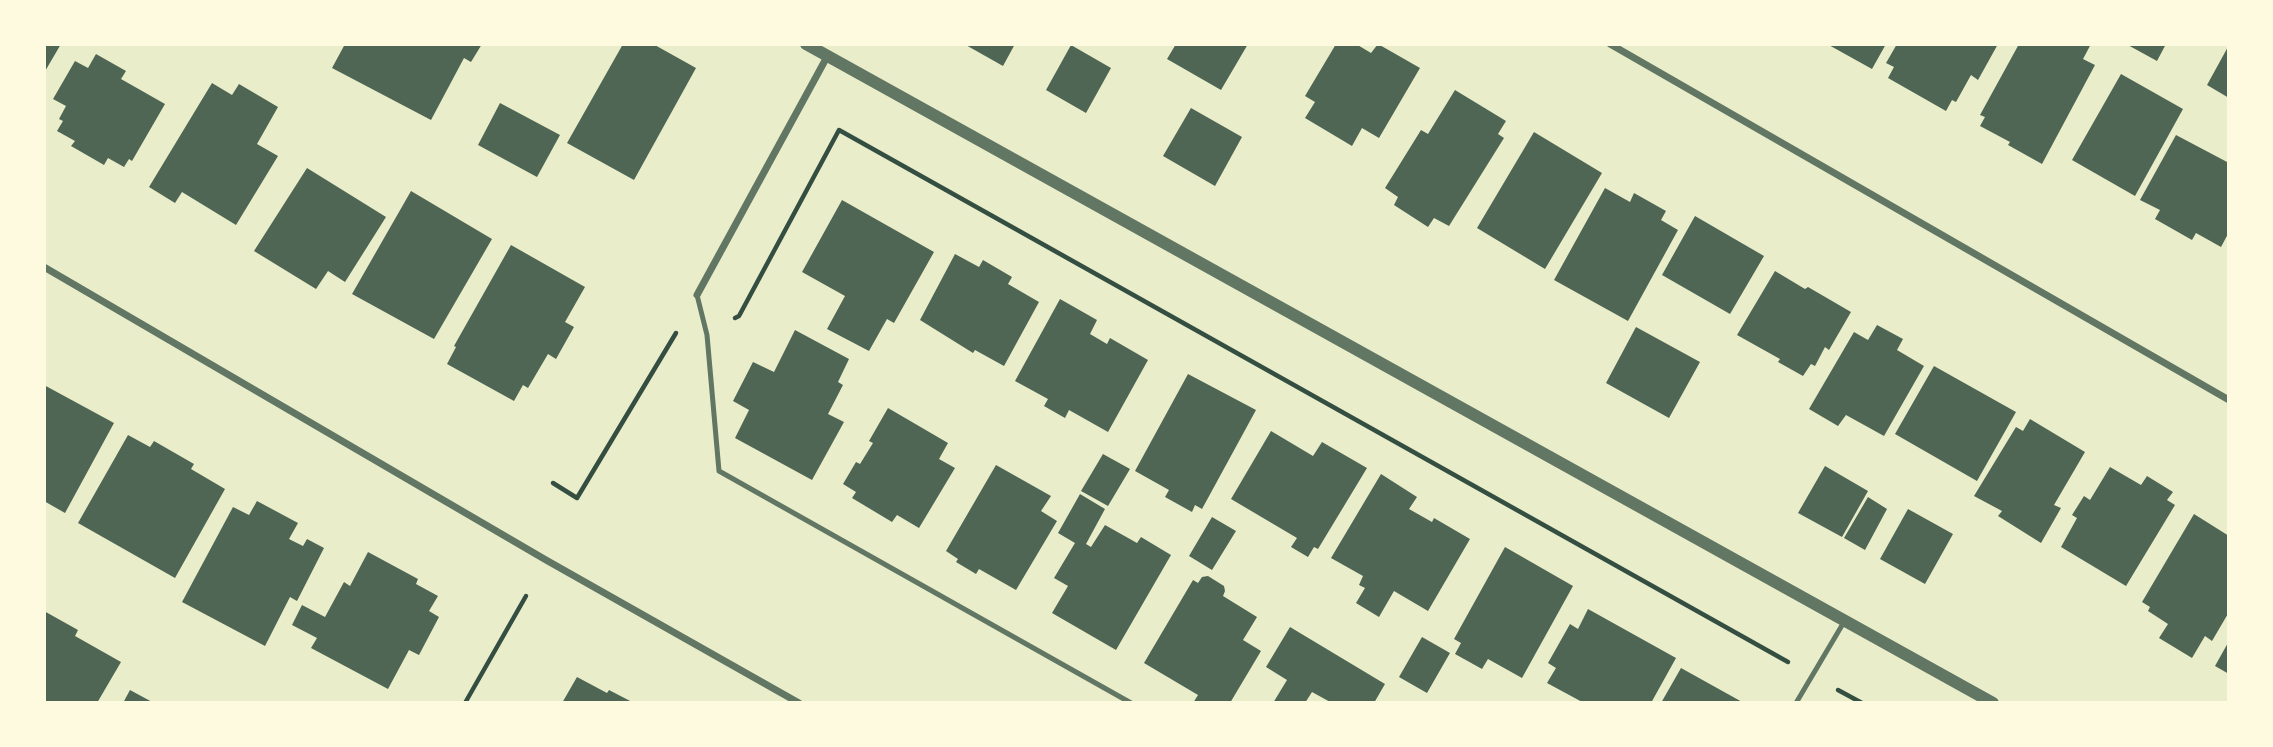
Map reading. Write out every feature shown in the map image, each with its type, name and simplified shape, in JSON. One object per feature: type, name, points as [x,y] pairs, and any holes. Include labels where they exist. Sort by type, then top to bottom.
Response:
[{"type":"street","points":[[806,44],[1993,703]]},
{"type":"street","points":[[1610,44],[2229,400]]},
{"type":"street","points":[[697,295],[828,55]]},
{"type":"street","points":[[44,267],[546,560],[799,703]]},
{"type":"lane","points":[[697,295],[707,335],[719,471],[1131,703]]},
{"type":"lane","points":[[1796,703],[1844,622]]},
{"type":"path","points":[[553,483],[577,498],[680,327],[707,335],[739,316],[839,130],[1862,703]]},
{"type":"path","points":[[465,703],[526,596]]},
{"type":"building","points":[[44,44],[61,44],[44,73]]},
{"type":"building","points":[[345,44],[482,44],[471,62],[464,58],[431,120],[332,68]]},
{"type":"building","points":[[623,44],[653,44],[696,68],[634,180],[567,143]]},
{"type":"building","points":[[964,44],[1015,44],[1003,66]]},
{"type":"building","points":[[1176,44],[1248,44],[1221,90],[1167,59]]},
{"type":"building","points":[[1336,44],[1356,44],[1371,53],[1378,44],[1420,68],[1379,138],[1362,128],[1352,146],[1305,118],[1315,102],[1305,96]]},
{"type":"building","points":[[1827,44],[1886,44],[1872,69]]},
{"type":"building","points":[[1897,44],[1998,44],[1978,80],[1971,75],[1956,102],[1952,100],[1946,111],[1888,78],[1894,67],[1886,63]]},
{"type":"building","points":[[2019,44],[2091,44],[2083,59],[2095,65],[2042,164],[1980,126],[1985,117],[1980,115]]},
{"type":"building","points":[[2126,44],[2166,44],[2157,61]]},
{"type":"building","points":[[1071,45],[1111,68],[1086,113],[1046,90]]},
{"type":"building","points":[[2229,45],[2229,98],[2207,85]]},
{"type":"building","points":[[96,54],[126,71],[121,79],[165,104],[132,161],[129,159],[124,167],[108,158],[104,165],[71,146],[75,141],[57,131],[63,121],[59,119],[66,106],[53,99],[75,61],[88,68]]},
{"type":"building","points":[[2121,74],[2183,109],[2135,196],[2072,160]]},
{"type":"building","points":[[212,83],[232,95],[239,84],[278,107],[257,144],[278,156],[236,225],[182,192],[175,203],[149,187]]},
{"type":"building","points":[[1455,90],[1506,121],[1498,134],[1504,138],[1449,226],[1434,218],[1428,227],[1394,205],[1398,197],[1385,188],[1421,130],[1428,134]]},
{"type":"building","points":[[500,103],[560,135],[537,177],[478,145]]},
{"type":"building","points":[[1191,108],[1242,137],[1215,186],[1163,156]]},
{"type":"building","points":[[1534,132],[1602,173],[1545,269],[1477,228]]},
{"type":"building","points":[[2176,135],[2229,163],[2229,232],[2221,247],[2196,233],[2192,240],[2155,219],[2160,210],[2140,200]]},
{"type":"building","points":[[307,168],[386,217],[345,282],[328,271],[316,289],[254,251]]},
{"type":"building","points":[[1605,188],[1630,202],[1634,193],[1666,211],[1661,220],[1678,230],[1628,321],[1554,280]]},
{"type":"building","points":[[411,191],[492,239],[434,339],[352,294]]},
{"type":"building","points":[[842,200],[934,252],[894,323],[887,319],[869,351],[827,329],[845,296],[802,272]]},
{"type":"building","points":[[1695,216],[1764,256],[1730,314],[1662,275]]},
{"type":"building","points":[[511,245],[585,287],[565,322],[574,327],[556,359],[548,354],[528,388],[523,385],[514,401],[447,364],[456,347],[454,346]]},
{"type":"building","points":[[955,254],[979,267],[983,260],[1012,277],[1008,284],[1039,302],[1004,366],[975,350],[973,353],[920,320]]},
{"type":"building","points":[[1775,271],[1851,312],[1829,350],[1825,347],[1815,366],[1811,364],[1803,376],[1778,362],[1780,359],[1737,335]]},
{"type":"building","points":[[1060,299],[1097,320],[1090,334],[1107,344],[1110,338],[1148,360],[1108,432],[1069,410],[1065,418],[1044,406],[1048,399],[1015,381]]},
{"type":"building","points":[[1877,325],[1903,339],[1897,350],[1924,366],[1884,436],[1846,415],[1838,426],[1809,409],[1854,332],[1868,340]]},
{"type":"building","points":[[1636,327],[1700,362],[1669,418],[1606,383]]},
{"type":"building","points":[[795,330],[849,359],[838,382],[843,385],[828,414],[844,422],[812,480],[735,438],[749,410],[733,401],[753,362],[774,372]]},
{"type":"building","points":[[1934,366],[2016,412],[1977,481],[1895,434]]},
{"type":"building","points":[[1188,374],[1256,410],[1202,509],[1195,505],[1192,512],[1165,497],[1169,490],[1135,471]]},
{"type":"building","points":[[44,385],[114,423],[65,513],[44,501]]},
{"type":"building","points":[[888,408],[948,443],[939,459],[955,468],[919,528],[897,515],[892,522],[852,498],[856,492],[843,484],[856,462],[860,464],[873,443],[869,441]]},
{"type":"building","points":[[2030,419],[2085,452],[2054,505],[2061,508],[2041,543],[1998,516],[2002,511],[1974,496],[2016,427],[2023,431]]},
{"type":"building","points":[[1271,431],[1313,456],[1322,442],[1367,468],[1318,549],[1314,547],[1308,557],[1291,547],[1297,538],[1231,499]]},
{"type":"building","points":[[128,435],[150,447],[154,441],[194,464],[191,469],[225,489],[175,578],[78,523]]},
{"type":"building","points":[[1103,454],[1130,469],[1108,506],[1081,491]]},
{"type":"building","points":[[996,465],[1051,496],[1041,511],[1057,521],[1016,590],[979,569],[976,574],[956,562],[958,559],[946,551]]},
{"type":"building","points":[[1825,466],[1868,491],[1842,537],[1798,513]]},
{"type":"building","points":[[2110,467],[2141,485],[2147,476],[2173,492],[2167,500],[2175,505],[2126,586],[2061,547],[2077,518],[2072,515],[2084,496],[2090,500]]},
{"type":"building","points":[[1381,474],[1417,497],[1409,509],[1432,522],[1434,518],[1470,539],[1428,611],[1394,591],[1379,617],[1356,603],[1365,588],[1359,585],[1363,576],[1331,558]]},
{"type":"building","points":[[1080,494],[1105,509],[1086,544],[1091,547],[1105,525],[1137,543],[1141,537],[1171,555],[1116,650],[1052,613],[1068,586],[1054,578],[1075,543],[1058,533]]},
{"type":"building","points":[[1868,497],[1887,509],[1865,550],[1844,538]]},
{"type":"building","points":[[257,501],[298,523],[289,539],[303,546],[307,539],[324,548],[297,601],[290,597],[265,646],[182,602],[233,507],[249,515]]},
{"type":"building","points":[[1908,509],[1953,534],[1925,584],[1880,559]]},
{"type":"building","points":[[2194,514],[2229,536],[2229,612],[2212,641],[2205,636],[2192,658],[2159,638],[2168,624],[2148,611],[2150,607],[2142,602]]},
{"type":"building","points":[[1212,517],[1236,531],[1212,570],[1189,556]]},
{"type":"building","points":[[1505,547],[1573,586],[1522,678],[1488,659],[1482,669],[1455,654],[1461,643],[1454,639]]},
{"type":"building","points":[[368,552],[418,579],[416,584],[438,596],[429,611],[439,617],[419,655],[409,650],[388,689],[311,648],[317,638],[292,625],[302,605],[325,617],[344,582],[350,586]]},
{"type":"building","points":[[1208,576],[1224,586],[1223,596],[1257,617],[1243,640],[1261,651],[1230,703],[1193,703],[1198,695],[1144,663],[1193,580],[1198,583],[1202,577]]},
{"type":"building","points":[[1588,609],[1676,658],[1651,703],[1584,703],[1547,683],[1556,668],[1548,663],[1570,624],[1578,629]]},
{"type":"building","points":[[44,611],[78,630],[75,636],[121,662],[97,703],[44,703]]},
{"type":"building","points":[[1290,627],[1385,684],[1374,703],[1332,703],[1312,692],[1305,703],[1273,703],[1287,680],[1266,667]]},
{"type":"building","points":[[1422,637],[1450,653],[1427,693],[1399,677]]},
{"type":"building","points":[[2229,641],[2229,674],[2215,666]]},
{"type":"building","points":[[1681,668],[1744,703],[1661,703]]},
{"type":"building","points":[[577,677],[607,693],[609,690],[634,703],[562,703]]},
{"type":"building","points":[[130,690],[154,703],[123,703]]}]
